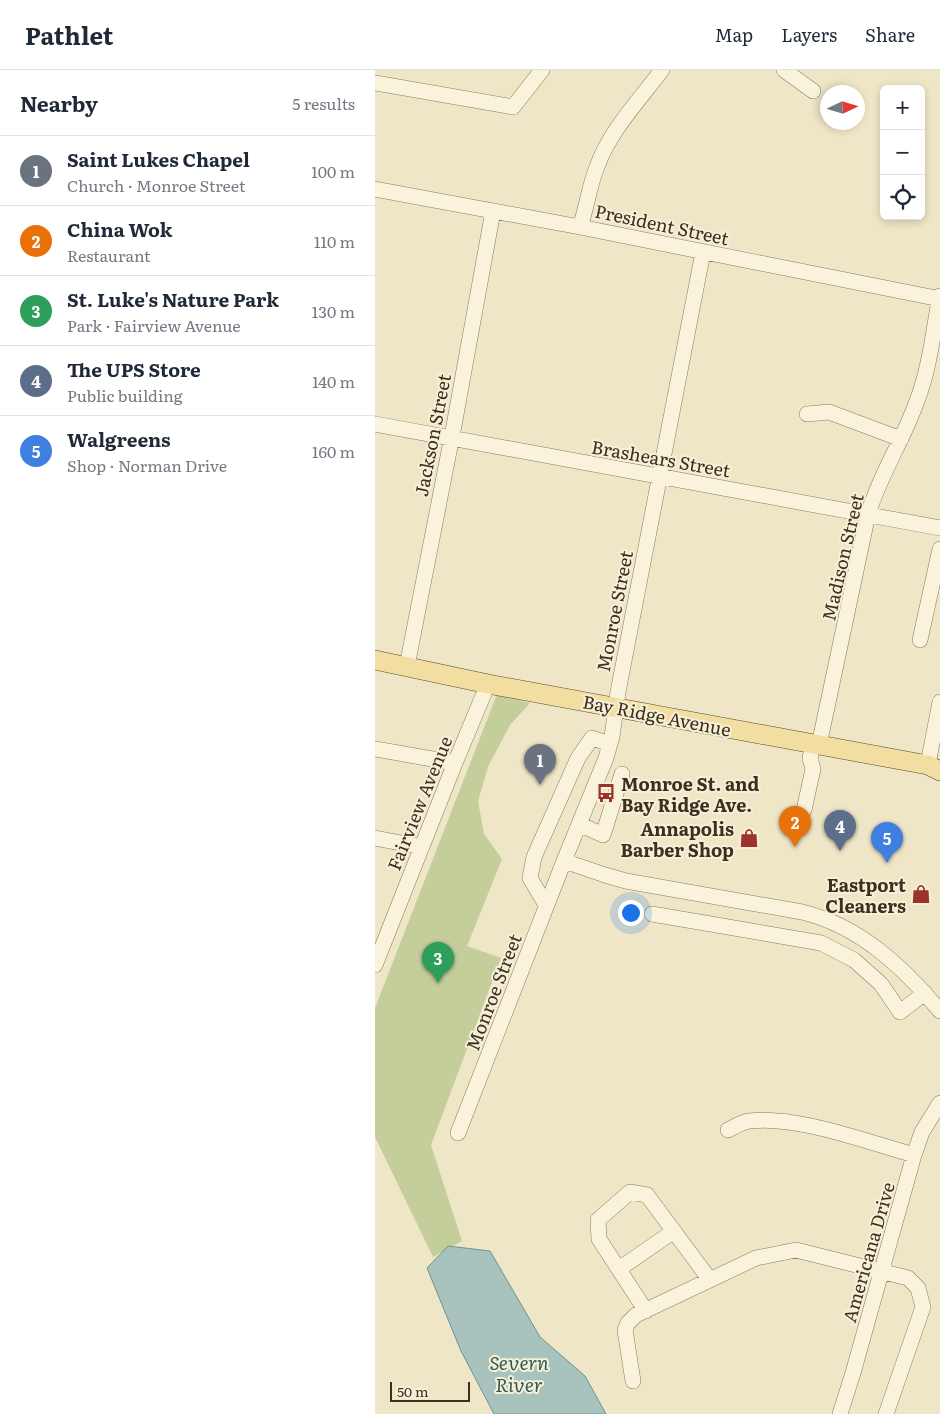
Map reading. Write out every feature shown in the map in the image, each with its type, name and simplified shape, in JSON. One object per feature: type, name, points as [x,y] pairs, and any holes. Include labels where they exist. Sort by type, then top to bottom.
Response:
[{"type":"main road","name":"Bay Ridge Avenue","points":[[375,660],[488,684],[819,745],[931,763]]},
{"type":"street","points":[[375,83],[513,107],[542,70]]},
{"type":"street","points":[[580,227],[587,210],[583,186],[597,166],[608,144],[655,90],[662,70]]},
{"type":"street","points":[[784,70],[813,91]]},
{"type":"street","name":"President Street","points":[[375,189],[580,227],[940,298]]},
{"type":"street","name":"Jackson Street","points":[[407,666],[493,211]]},
{"type":"street","name":"Monroe Street","points":[[458,1133],[610,744],[615,706],[703,252]]},
{"type":"street","name":"Madison Street","points":[[804,810],[813,769],[821,762],[819,745],[868,514],[874,494],[917,402],[931,354],[940,298]]},
{"type":"street","points":[[807,414],[829,412],[901,439]]},
{"type":"street","name":"Brashears Street","points":[[375,424],[940,528]]},
{"type":"street","points":[[920,640],[940,548]]},
{"type":"street","name":"Fairview Avenue","points":[[375,965],[488,684]]},
{"type":"street","points":[[931,763],[940,702]]},
{"type":"street","points":[[546,906],[530,878],[534,857],[578,758],[593,738],[610,744]]},
{"type":"street","points":[[375,749],[455,763]]},
{"type":"street","points":[[579,824],[603,835],[622,774]]},
{"type":"street","points":[[375,838],[422,847]]},
{"type":"street","points":[[564,862],[605,876],[802,912],[830,921],[859,935],[877,947],[925,993],[940,1011]]},
{"type":"street","points":[[682,918],[685,892]]},
{"type":"street","points":[[652,914],[821,943],[854,960],[881,984],[900,1012],[925,993]]},
{"type":"street","name":"Americana Drive","points":[[840,1414],[914,1155],[923,1132],[940,1103]]},
{"type":"street","points":[[728,1130],[747,1121],[771,1120],[811,1126],[914,1155]]},
{"type":"street","points":[[646,1311],[599,1239],[598,1220],[631,1192],[647,1195],[711,1280]]},
{"type":"street","points":[[619,1269],[674,1231]]},
{"type":"street","points":[[633,1381],[625,1330],[627,1323],[636,1315],[756,1258],[796,1250],[909,1278],[918,1288],[923,1307],[886,1414]]},
{"type":"green space","points":[[497,694],[530,703],[510,725],[488,767],[478,801],[484,834],[502,859],[467,946],[501,958],[431,1145],[462,1241],[433,1257],[375,1137],[375,1008]]},
{"type":"water","name":"Severn River","points":[[448,1246],[490,1251],[540,1337],[585,1376],[606,1414],[494,1414],[461,1351],[427,1268]]},
{"type":"place","name":"Saint Lukes Chapel","points":[[540,785]]},
{"type":"place","name":"Monroe St. and Bay Ridge Ave.","points":[[606,793]]},
{"type":"place","name":"Annapolis Barber Shop","points":[[749,838]]},
{"type":"place","name":"China Wok","points":[[795,847]]},
{"type":"place","name":"The UPS Store","points":[[840,851]]},
{"type":"place","name":"Walgreens","points":[[887,863]]},
{"type":"place","name":"Eastport Cleaners","points":[[921,894]]},
{"type":"place","name":"St. Luke's Nature Park","points":[[438,983]]}]
